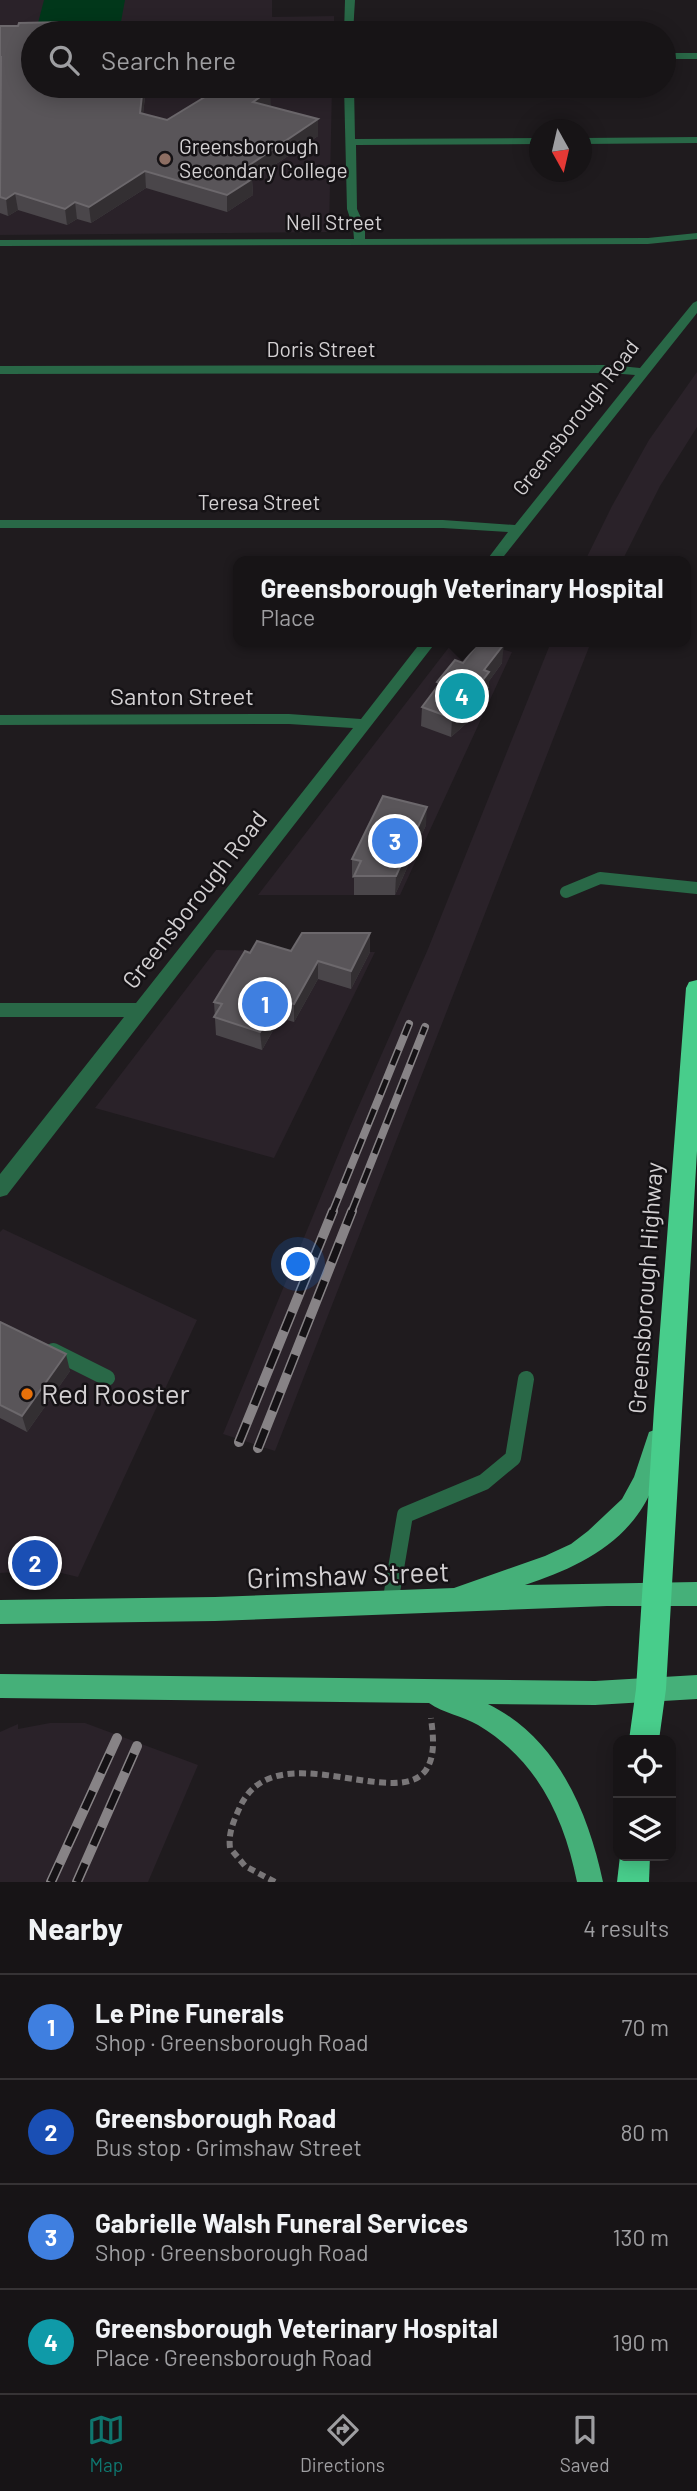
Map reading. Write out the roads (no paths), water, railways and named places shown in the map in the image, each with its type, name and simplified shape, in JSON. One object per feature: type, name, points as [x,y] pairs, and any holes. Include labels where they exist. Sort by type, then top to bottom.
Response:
[{"type":"highway","name":"Greensborough Highway","points":[[646,1735],[651,1689],[667,1409],[697,988]]},
{"type":"highway","points":[[633,1882],[635,1861]]},
{"type":"main road","points":[[439,1602],[549,1566],[579,1552],[596,1539],[630,1507],[644,1480],[667,1409]]},
{"type":"main road","name":"Grimshaw Street","points":[[0,1612],[697,1594]]},
{"type":"main road","points":[[0,1686],[595,1693],[697,1686]]},
{"type":"main road","points":[[429,1692],[487,1717],[518,1740],[536,1758],[554,1780],[574,1816],[590,1882]]},
{"type":"street","points":[[348,1],[349,21]]},
{"type":"street","points":[[676,56],[697,56]]},
{"type":"street","points":[[349,98],[352,209],[347,226],[353,242]]},
{"type":"street","points":[[350,142],[529,141]]},
{"type":"street","points":[[592,141],[697,141]]},
{"type":"street","name":"Nell Street","points":[[0,243],[697,238]]},
{"type":"street","name":"Greensborough Road","points":[[497,556],[697,305]]},
{"type":"street","name":"Doris Street","points":[[0,370],[571,369],[641,372]]},
{"type":"street","name":"Teresa Street","points":[[0,524],[443,524],[518,529]]},
{"type":"street","name":"Greensborough Road","points":[[0,1189],[425,647]]},
{"type":"street","name":"Santon Street","points":[[0,720],[289,719],[364,724]]},
{"type":"street","points":[[0,1010],[140,1010]]},
{"type":"lane","points":[[566,892],[600,878],[697,888]]},
{"type":"lane","points":[[36,1342],[107,1378]]},
{"type":"lane","points":[[390,1604],[405,1515],[484,1482],[513,1458],[526,1379]]},
{"type":"railway","points":[[332,1213],[409,1024]]},
{"type":"railway","points":[[351,1213],[425,1027]]},
{"type":"railway","points":[[239,1442],[333,1211]]},
{"type":"railway","points":[[258,1448],[352,1211]]},
{"type":"railway","points":[[51,1882],[117,1738]]},
{"type":"railway","points":[[77,1882],[137,1746]]},
{"type":"place","name":"Greensborough Secondary College","points":[[165,159]]},
{"type":"place","name":"Greensborough Veterinary Hospital","points":[[462,696]]},
{"type":"place","name":"Gabrielle Walsh Funeral Services","points":[[395,841]]},
{"type":"place","name":"Le Pine Funerals","points":[[265,1004]]},
{"type":"place","name":"Red Rooster","points":[[27,1394]]},
{"type":"place","name":"Greensborough Road","points":[[35,1563]]}]
